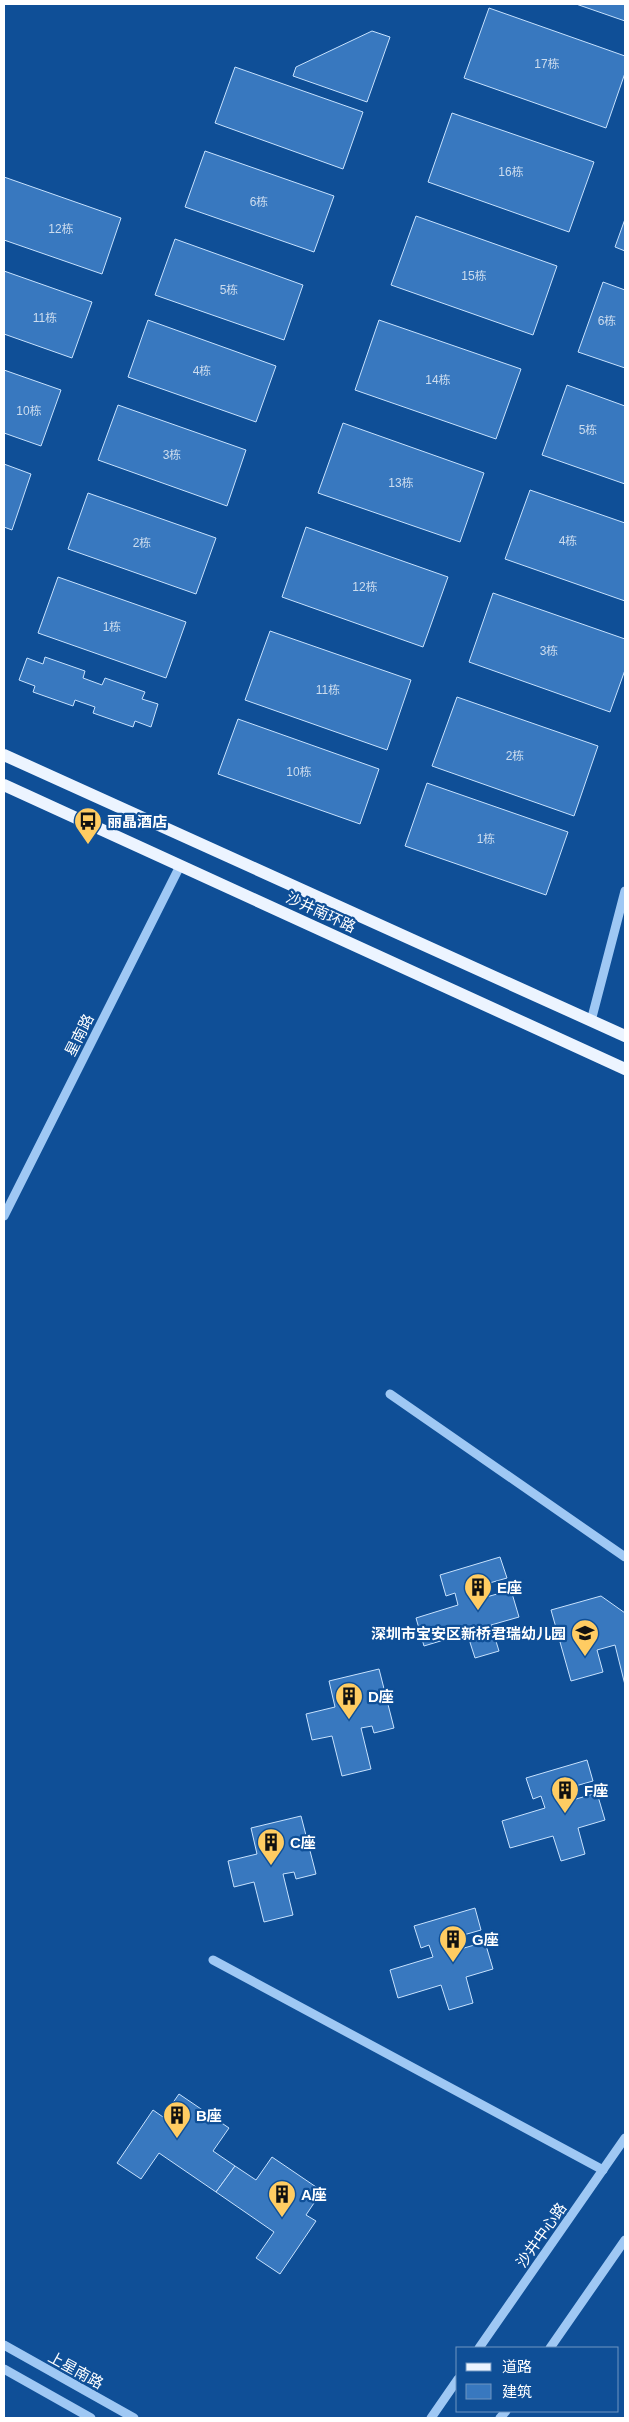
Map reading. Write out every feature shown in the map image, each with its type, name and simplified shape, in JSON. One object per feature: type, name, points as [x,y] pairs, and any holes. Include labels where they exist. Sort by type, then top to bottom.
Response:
[{"type":"main road","name":"沙井南环路","points":[[4,755],[625,1036]]},
{"type":"main road","name":"沙井南环路","points":[[4,785],[625,1069]]},
{"type":"street","name":"星南路","points":[[4,1216],[180,866]]},
{"type":"street","points":[[591,1021],[625,891]]},
{"type":"street","points":[[390,1394],[625,1557]]},
{"type":"street","points":[[213,1960],[603,2170]]},
{"type":"street","name":"沙井中心路","points":[[480,2347],[625,2138]]},
{"type":"street","points":[[551,2347],[625,2240]]},
{"type":"street","name":"上星南路","points":[[4,2345],[134,2418]]},
{"type":"street","points":[[4,2369],[90,2418]]},
{"type":"street","points":[[431,2418],[456,2382]]},
{"type":"building","points":[[576,4],[625,4],[625,21]]},
{"type":"building","points":[[489,8],[625,56],[625,73],[606,128],[464,78]]},
{"type":"building","points":[[372,31],[390,37],[367,102],[293,76],[296,67]]},
{"type":"building","points":[[235,67],[363,112],[343,169],[215,123]]},
{"type":"building","points":[[452,113],[594,162],[569,232],[428,182]]},
{"type":"building","points":[[205,151],[334,196],[314,252],[185,207]]},
{"type":"building","points":[[4,177],[121,218],[102,274],[4,240]]},
{"type":"building","points":[[416,216],[557,266],[533,335],[391,285]]},
{"type":"building","points":[[625,219],[625,251],[615,247]]},
{"type":"building","points":[[175,239],[303,285],[284,340],[155,295]]},
{"type":"building","points":[[4,271],[92,302],[72,358],[4,334]]},
{"type":"building","points":[[603,282],[625,290],[625,368],[578,352]]},
{"type":"building","points":[[148,320],[276,366],[256,422],[128,377]]},
{"type":"building","points":[[379,320],[521,369],[496,439],[355,390]]},
{"type":"building","points":[[4,370],[61,390],[41,446],[4,433]]},
{"type":"building","points":[[567,385],[625,406],[625,484],[542,455]]},
{"type":"building","points":[[118,405],[246,450],[227,506],[98,460]]},
{"type":"building","points":[[343,423],[484,473],[460,542],[318,493]]},
{"type":"building","points":[[4,464],[31,474],[12,530],[4,527]]},
{"type":"building","points":[[530,490],[625,523],[625,601],[505,559]]},
{"type":"building","points":[[88,493],[216,538],[196,594],[68,549]]},
{"type":"building","points":[[306,527],[448,577],[423,647],[282,597]]},
{"type":"building","points":[[58,577],[186,622],[166,678],[38,633]]},
{"type":"building","points":[[493,593],[625,639],[625,670],[610,712],[469,662]]},
{"type":"building","points":[[270,631],[411,680],[387,750],[245,700]]},
{"type":"building","points":[[45,657],[85,671],[83,678],[102,685],[105,678],[145,692],[142,699],[158,704],[151,727],[135,721],[133,727],[93,713],[95,707],[75,700],[73,706],[33,692],[35,686],[19,680],[27,658],[43,664]]},
{"type":"building","points":[[457,697],[598,746],[574,816],[432,766]]},
{"type":"building","points":[[238,719],[379,769],[360,824],[218,774]]},
{"type":"building","points":[[427,783],[568,832],[546,895],[405,846]]},
{"type":"building","name":"E座","points":[[500,1557],[507,1578],[479,1586],[483,1598],[511,1590],[519,1617],[491,1625],[499,1651],[475,1658],[467,1633],[424,1646],[416,1618],[458,1605],[455,1593],[446,1596],[440,1575]]},
{"type":"building","points":[[601,1596],[625,1613],[625,1685],[615,1645],[597,1650],[603,1672],[571,1681],[551,1610]]},
{"type":"building","name":"D座","points":[[379,1669],[394,1728],[374,1733],[372,1726],[361,1728],[371,1769],[342,1776],[332,1736],[312,1740],[306,1714],[335,1707],[329,1681]]},
{"type":"building","name":"F座","points":[[587,1760],[593,1781],[565,1789],[569,1801],[597,1793],[605,1820],[578,1828],[585,1854],[561,1861],[553,1836],[510,1848],[502,1821],[545,1808],[541,1796],[533,1799],[526,1778]]},
{"type":"building","name":"C座","points":[[301,1816],[316,1874],[296,1879],[294,1872],[283,1874],[293,1915],[264,1922],[254,1882],[234,1887],[228,1861],[257,1854],[251,1828]]},
{"type":"building","name":"G座","points":[[475,1908],[481,1930],[453,1938],[457,1950],[485,1942],[493,1969],[466,1977],[473,2003],[449,2010],[441,1985],[398,1998],[390,1970],[433,1957],[429,1945],[421,1948],[414,1926]]},
{"type":"building","name":"B座","points":[[179,2094],[229,2128],[213,2151],[235,2166],[216,2192],[159,2153],[141,2179],[117,2163],[153,2110],[163,2117]]},
{"type":"building","name":"A座","points":[[272,2157],[322,2191],[306,2215],[316,2221],[280,2274],[256,2258],[274,2232],[216,2192],[235,2166],[256,2180]]},
{"type":"place","name":"丽晶酒店","points":[[88,845]]},
{"type":"place","name":"E座","points":[[478,1611]]},
{"type":"place","name":"深圳市宝安区新桥君瑞幼儿园","points":[[585,1657]]},
{"type":"place","name":"D座","points":[[349,1720]]},
{"type":"place","name":"F座","points":[[565,1814]]},
{"type":"place","name":"C座","points":[[271,1866]]},
{"type":"place","name":"G座","points":[[453,1963]]},
{"type":"place","name":"B座","points":[[177,2139]]},
{"type":"place","name":"A座","points":[[282,2218]]}]
